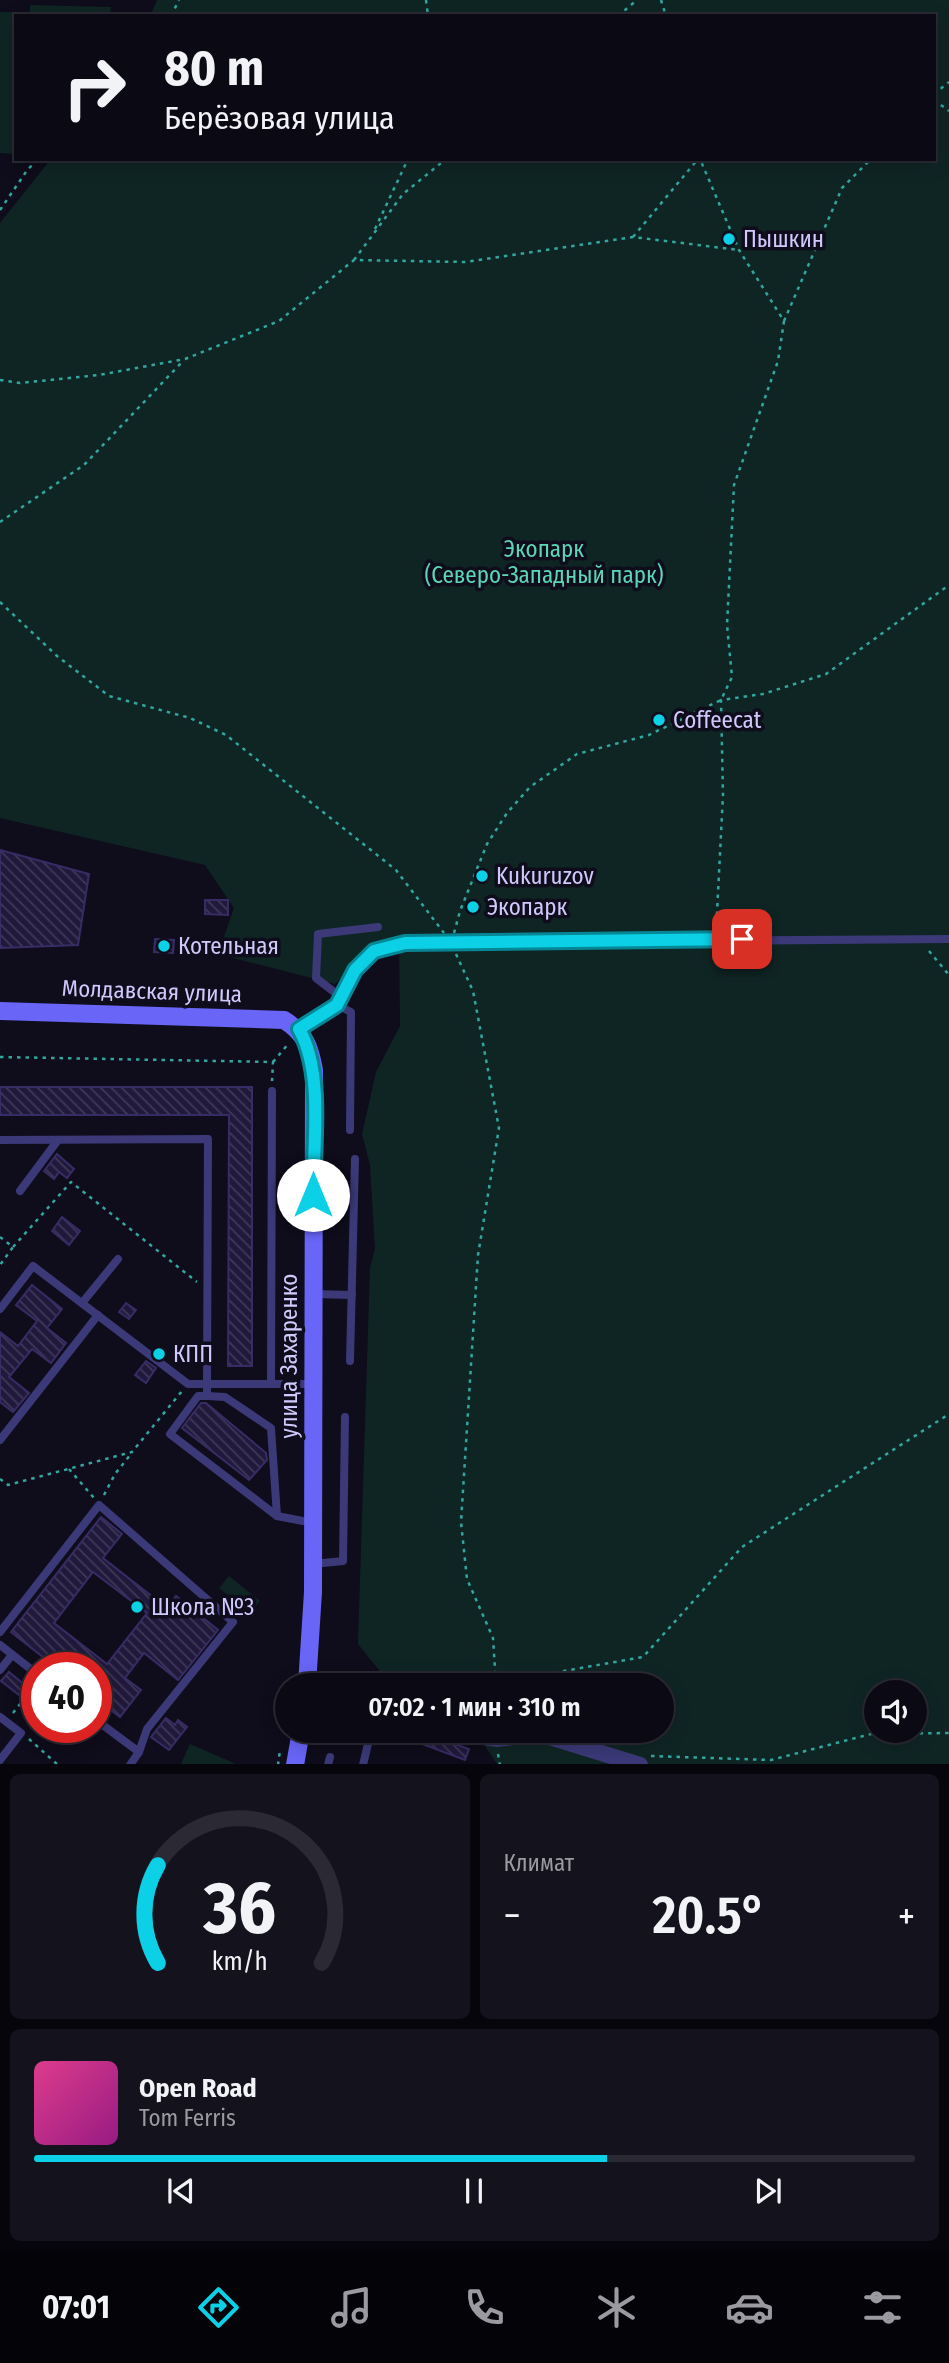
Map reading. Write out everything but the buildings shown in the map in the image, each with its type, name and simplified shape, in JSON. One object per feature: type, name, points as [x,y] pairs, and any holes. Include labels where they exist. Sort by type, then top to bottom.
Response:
[{"type":"street","name":"Молдавская улица","points":[[0,1011],[284,1020],[299,1029]]},
{"type":"street","name":"улица Захаренко","points":[[299,1029],[310,1048],[314,1070],[313,1564],[308,1673]]},
{"type":"street","points":[[295,1764],[299,1743]]},
{"type":"street","points":[[578,1743],[641,1758]]},
{"type":"lane","points":[[350,1130],[351,1012],[316,978],[318,934],[379,928]]},
{"type":"lane","points":[[299,1029],[340,1001],[355,970],[374,951],[405,943],[949,939]]},
{"type":"lane","points":[[271,1384],[272,1091]]},
{"type":"lane","points":[[0,1140],[208,1139],[207,1396]]},
{"type":"lane","points":[[20,1191],[58,1140]]},
{"type":"lane","points":[[350,1361],[355,1159]]},
{"type":"lane","points":[[82,1303],[118,1259]]},
{"type":"lane","points":[[0,1309],[33,1266],[188,1384],[313,1384]]},
{"type":"lane","points":[[313,1294],[352,1295]]},
{"type":"lane","points":[[0,1440],[97,1315]]},
{"type":"lane","points":[[277,1517],[271,1428],[225,1397],[198,1396],[170,1434],[277,1517],[313,1522]]},
{"type":"lane","points":[[313,1564],[343,1562],[345,1417]]},
{"type":"lane","points":[[0,1632],[99,1505],[233,1622],[147,1729],[139,1752],[131,1764]]},
{"type":"lane","points":[[0,1645],[21,1662]]},
{"type":"lane","points":[[0,1670],[12,1655]]},
{"type":"lane","points":[[0,1760],[21,1733],[3,1719]]},
{"type":"lane","points":[[112,1732],[139,1752]]},
{"type":"lane","points":[[362,1764],[368,1743]]},
{"type":"path","points":[[620,14],[637,0]]},
{"type":"path","points":[[0,210],[28,169],[37,161]]},
{"type":"path","points":[[371,236],[407,161]]},
{"type":"path","points":[[0,380],[20,383],[86,376],[184,359],[279,321],[354,260],[402,194],[443,161]]},
{"type":"path","points":[[633,237],[697,161]]},
{"type":"path","points":[[700,161],[738,250],[784,321]]},
{"type":"path","points":[[716,939],[723,795],[722,699],[732,677],[727,625],[734,485],[778,361],[784,321],[842,188],[868,161]]},
{"type":"path","points":[[354,260],[465,262],[633,237],[738,250]]},
{"type":"path","points":[[0,522],[84,466],[184,359]]},
{"type":"path","points":[[452,943],[460,911],[487,844],[507,813],[530,787],[577,754],[649,735],[722,699],[763,694],[826,674],[949,585]]},
{"type":"path","points":[[0,602],[57,656],[109,695],[190,718],[226,735],[397,870],[452,943],[473,992],[499,1128],[478,1255],[461,1522],[467,1579],[493,1638],[495,1673]]},
{"type":"path","points":[[920,939],[949,975]]},
{"type":"path","points":[[272,1091],[273,1062],[299,1029]]},
{"type":"path","points":[[0,1057],[273,1062]]},
{"type":"path","points":[[0,1265],[71,1182],[207,1289]]},
{"type":"path","points":[[0,1237],[13,1247]]},
{"type":"path","points":[[69,1469],[99,1505],[115,1474],[188,1384]]},
{"type":"path","points":[[556,1673],[643,1657],[741,1547],[949,1414]]},
{"type":"path","points":[[0,1479],[8,1485],[132,1452]]},
{"type":"path","points":[[3,1719],[21,1699]]},
{"type":"path","points":[[641,1758],[771,1760],[871,1734],[949,1734]]},
{"type":"path","points":[[33,1743],[57,1764]]},
{"type":"green space","name":"Экопарк (Северо-Западный парк)","points":[[157,0],[949,0],[949,1764],[497,1764],[483,1743],[674,1743],[674,1673],[381,1673],[358,1644],[370,1268],[375,1249],[370,1165],[362,1134],[376,1072],[400,1026],[399,940],[374,945],[335,984],[218,954],[234,908],[205,865],[0,818],[0,223],[49,161],[936,161],[936,14],[151,14]]},
{"type":"green space","points":[[30,5],[111,7],[110,14],[30,14]]},
{"type":"green space","points":[[0,12],[21,12],[14,14],[14,154],[0,153]]},
{"type":"green space","points":[[229,1576],[260,1601],[250,1613],[219,1588]]},
{"type":"green space","points":[[190,1744],[236,1764],[181,1764]]},
{"type":"place","name":"Пышкин","points":[[729,239]]},
{"type":"place","name":"Coffeecat","points":[[659,720]]},
{"type":"place","name":"Kukuruzov","points":[[482,876]]},
{"type":"place","name":"Экопарк","points":[[473,907]]},
{"type":"place","name":"Котельная","points":[[164,946]]},
{"type":"place","name":"КПП","points":[[159,1354]]},
{"type":"place","name":"Школа №3","points":[[137,1607]]},
{"type":"route","points":[[313,1195],[314,1070],[310,1048],[299,1029],[337,1005],[355,970],[374,951],[405,943],[742,939]]}]
